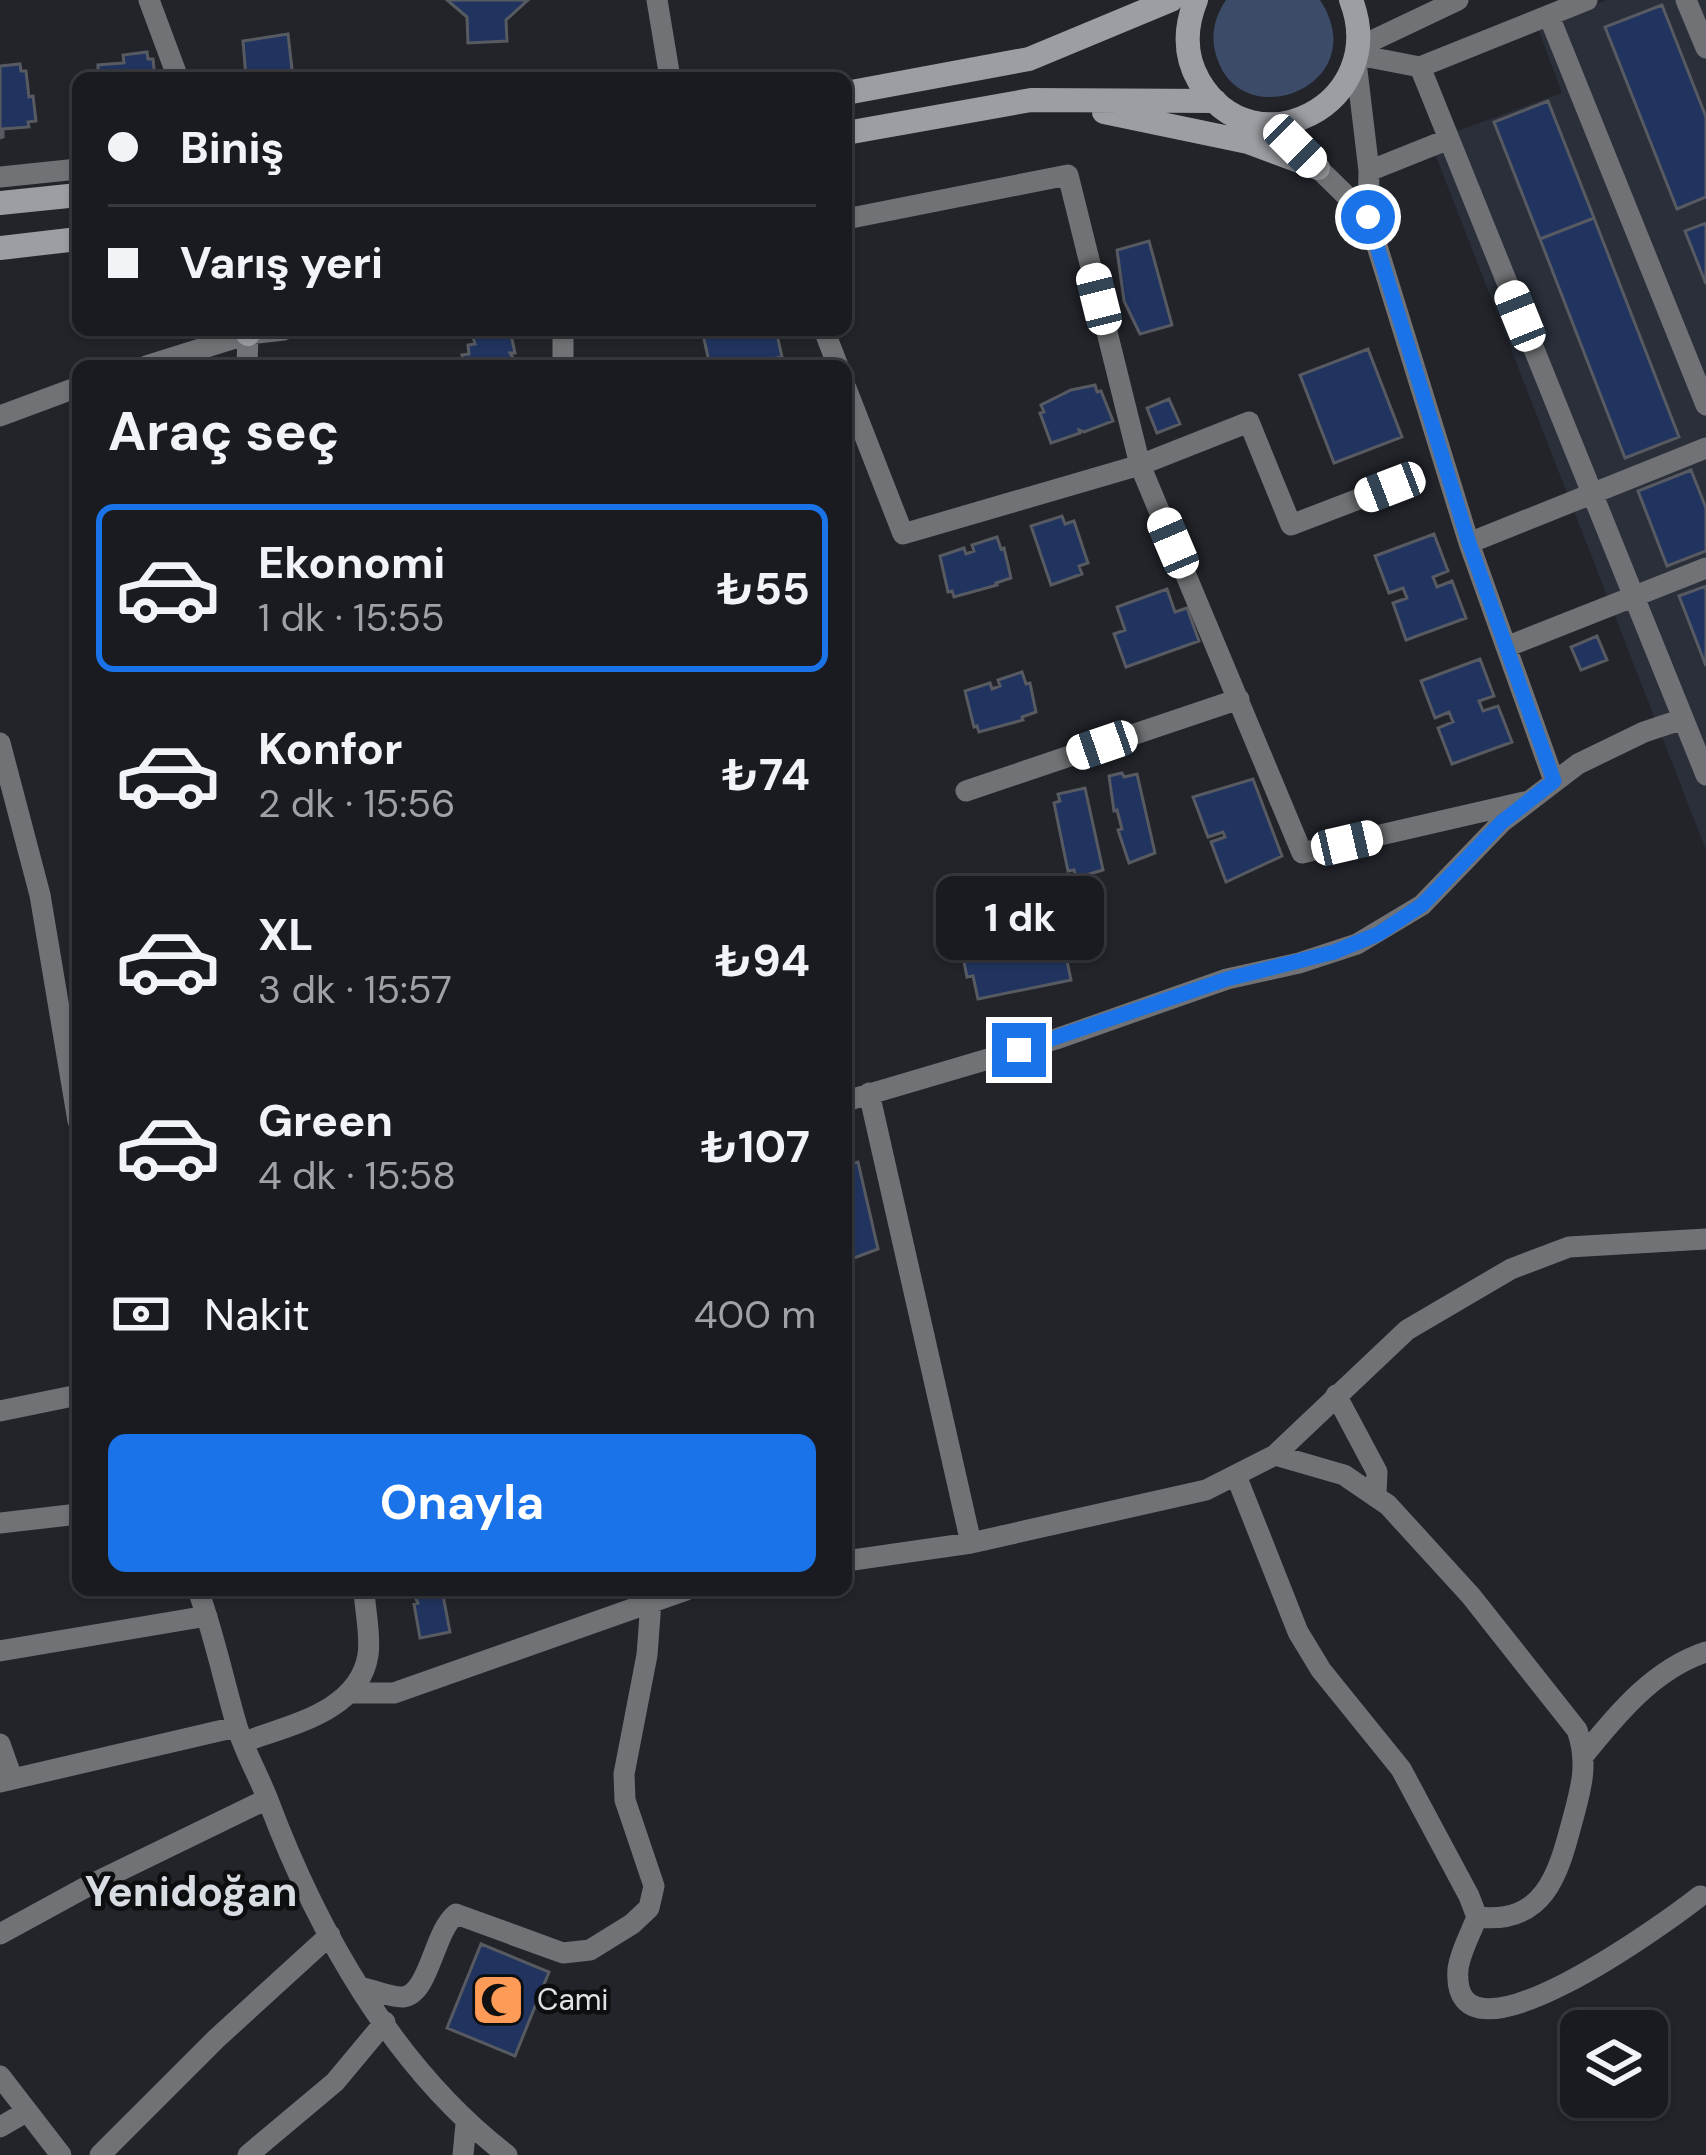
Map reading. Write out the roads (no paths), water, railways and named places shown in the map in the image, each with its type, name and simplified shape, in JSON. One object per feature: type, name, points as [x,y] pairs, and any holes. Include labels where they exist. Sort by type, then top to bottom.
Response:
[{"type":"street","points":[[149,0],[176,72]]},
{"type":"street","points":[[657,0],[669,72]]},
{"type":"street","points":[[852,92],[1029,59],[1171,0]]},
{"type":"street","points":[[1196,0],[1187,28],[1190,60],[1204,89],[1241,118],[1273,124],[1304,118],[1331,102],[1358,54],[1459,0]]},
{"type":"street","points":[[1351,0],[1357,15],[1368,217],[1469,543],[1554,781]]},
{"type":"street","points":[[1358,54],[1420,67],[1587,0]]},
{"type":"street","points":[[1686,0],[1706,48]]},
{"type":"street","points":[[1549,16],[1706,406]]},
{"type":"street","points":[[1420,67],[1706,775]]},
{"type":"street","points":[[852,132],[1031,100],[1215,100]]},
{"type":"street","points":[[1031,100],[1166,122],[1248,142],[1318,168]]},
{"type":"street","points":[[1273,124],[1368,217]]},
{"type":"street","points":[[1369,171],[1449,139]]},
{"type":"street","points":[[0,177],[72,170]]},
{"type":"street","points":[[852,218],[1068,175],[1140,465],[1302,853],[1524,802]]},
{"type":"street","points":[[0,203],[72,196]]},
{"type":"street","points":[[0,248],[72,240]]},
{"type":"street","points":[[163,360],[233,336]]},
{"type":"street","points":[[0,416],[72,389]]},
{"type":"street","points":[[852,403],[903,533],[1140,465],[1249,422],[1291,525],[1390,487]]},
{"type":"street","points":[[1469,543],[1706,448]]},
{"type":"street","points":[[1507,647],[1706,568]]},
{"type":"street","points":[[966,791],[1239,699]]},
{"type":"street","points":[[852,1099],[1057,1039],[1227,979],[1357,944],[1422,905],[1524,802],[1554,781],[1610,747],[1683,719]]},
{"type":"street","points":[[0,743],[40,895],[72,1085]]},
{"type":"street","points":[[869,1093],[971,1543]]},
{"type":"street","points":[[852,1560],[971,1543],[1206,1490],[1275,1455],[1382,1350],[1420,1321],[1531,1260],[1569,1247],[1706,1239]]},
{"type":"street","points":[[0,1412],[72,1395]]},
{"type":"street","points":[[1336,1395],[1377,1472],[1376,1494]]},
{"type":"street","points":[[1275,1455],[1343,1475],[1376,1494],[1444,1565],[1570,1718],[1584,1755],[1582,1783],[1553,1880],[1526,1909],[1502,1917],[1477,1917]]},
{"type":"street","points":[[1237,1478],[1298,1632],[1332,1686],[1401,1769],[1477,1917],[1458,1966],[1461,1988],[1473,2005],[1504,2009],[1531,2002],[1649,1933],[1700,1896]]},
{"type":"street","points":[[0,1523],[72,1515]]},
{"type":"street","points":[[200,1596],[240,1734],[291,1863],[385,2022],[466,2123],[507,2155]]},
{"type":"street","points":[[0,1744],[6,1780],[240,1734],[329,1709],[349,1693],[362,1673],[368,1651],[364,1596]]},
{"type":"street","points":[[349,1693],[394,1693],[669,1596]]},
{"type":"street","points":[[363,1988],[410,1995],[424,1978],[445,1926],[456,1914],[563,1953],[590,1950],[649,1908],[654,1886],[625,1800],[624,1774],[652,1602]]},
{"type":"street","points":[[0,1651],[207,1616]]},
{"type":"street","points":[[1584,1755],[1642,1691],[1679,1664],[1706,1652]]},
{"type":"street","points":[[0,1934],[267,1799]]},
{"type":"street","points":[[100,2155],[216,2039],[331,1935]]},
{"type":"street","points":[[248,2155],[326,2090],[385,2022]]},
{"type":"street","points":[[0,2076],[61,2155]]},
{"type":"street","points":[[0,2127],[26,2112]]},
{"type":"street","points":[[463,2155],[466,2123]]},
{"type":"place","name":"Cami","points":[[498,2000]]},
{"type":"district","name":"Yenidoğan","points":[[191,1891]]}]
